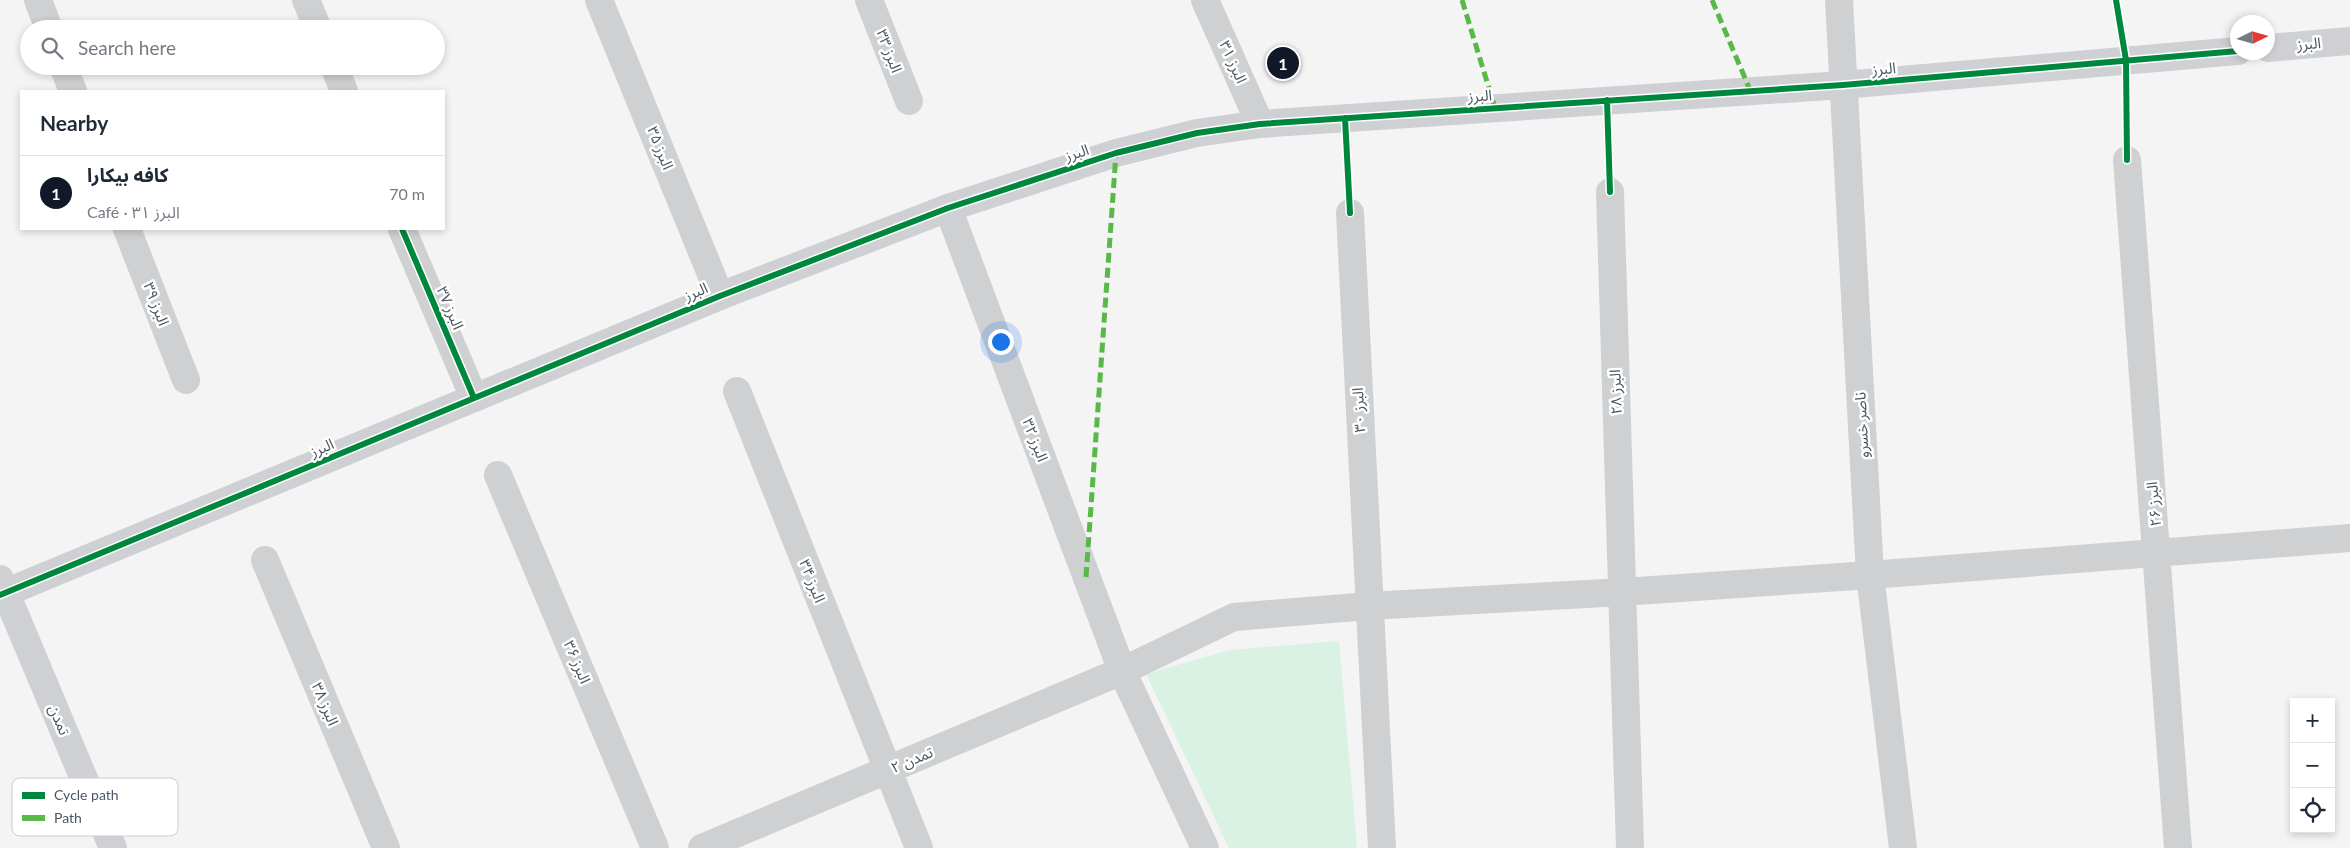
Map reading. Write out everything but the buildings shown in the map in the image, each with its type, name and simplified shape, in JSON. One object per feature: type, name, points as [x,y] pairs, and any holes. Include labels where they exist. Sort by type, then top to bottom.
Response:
[{"type":"street","points":[[38,0],[46,20]]},
{"type":"street","points":[[306,0],[314,20]]},
{"type":"street","name":"البرز ۳۵","points":[[599,0],[720,296]]},
{"type":"street","name":"البرز ۳۳","points":[[869,0],[909,101]]},
{"type":"street","name":"البرز ۳۱","points":[[1205,0],[1260,124]]},
{"type":"street","name":"ناصر خسرو","points":[[1839,0],[1870,575],[1903,848]]},
{"type":"street","name":"البرز","points":[[2275,47],[2350,41]]},
{"type":"street","name":"البرز","points":[[2,589],[720,296],[948,208],[1116,153],[1197,133],[1260,124],[1843,85],[2230,52]]},
{"type":"street","points":[[67,75],[73,90]]},
{"type":"street","points":[[338,75],[344,90]]},
{"type":"street","name":"البرز ۲۶","points":[[2127,160],[2158,555],[2178,848]]},
{"type":"street","name":"البرز ۲۸","points":[[1610,192],[1630,848]]},
{"type":"street","name":"البرز ۳۲","points":[[948,208],[1122,672],[1205,848]]},
{"type":"street","name":"البرز ۳۰","points":[[1350,213],[1382,848]]},
{"type":"street","name":"البرز ۳۹","points":[[127,230],[186,380]]},
{"type":"street","name":"البرز ۳۷","points":[[402,230],[474,398]]},
{"type":"street","name":"البرز ۳۴","points":[[737,391],[886,770],[919,848]]},
{"type":"street","name":"البرز ۳۶","points":[[498,475],[655,848]]},
{"type":"street","name":"تمدن ۲","points":[[702,848],[1122,672],[1234,617],[1369,606],[1622,592],[2158,555],[2350,538]]},
{"type":"street","name":"البرز ۳۸","points":[[265,560],[386,848]]},
{"type":"street","name":"تمدن","points":[[2,589],[83,778]]},
{"type":"street","name":"تمدن","points":[[108,836],[113,848]]},
{"type":"green space","points":[[1339,641],[1357,848],[1229,848],[1146,674],[1229,650]]},
{"type":"marked path","points":[[1462,0],[1495,108]]},
{"type":"marked path","points":[[1712,0],[1750,90]]},
{"type":"marked path","points":[[1086,577],[1116,153]]},
{"type":"cycle path","points":[[2116,0],[2126,60],[2127,160]]},
{"type":"cycle path","points":[[0,595],[720,296],[948,208],[1116,153],[1197,133],[1260,124],[1843,85],[2230,52]]},
{"type":"cycle path","points":[[1607,100],[1610,192]]},
{"type":"cycle path","points":[[1345,118],[1350,213]]},
{"type":"cycle path","points":[[402,230],[474,398]]},
{"type":"place","name":"کافه بیکارا","points":[[1283,63]]}]
